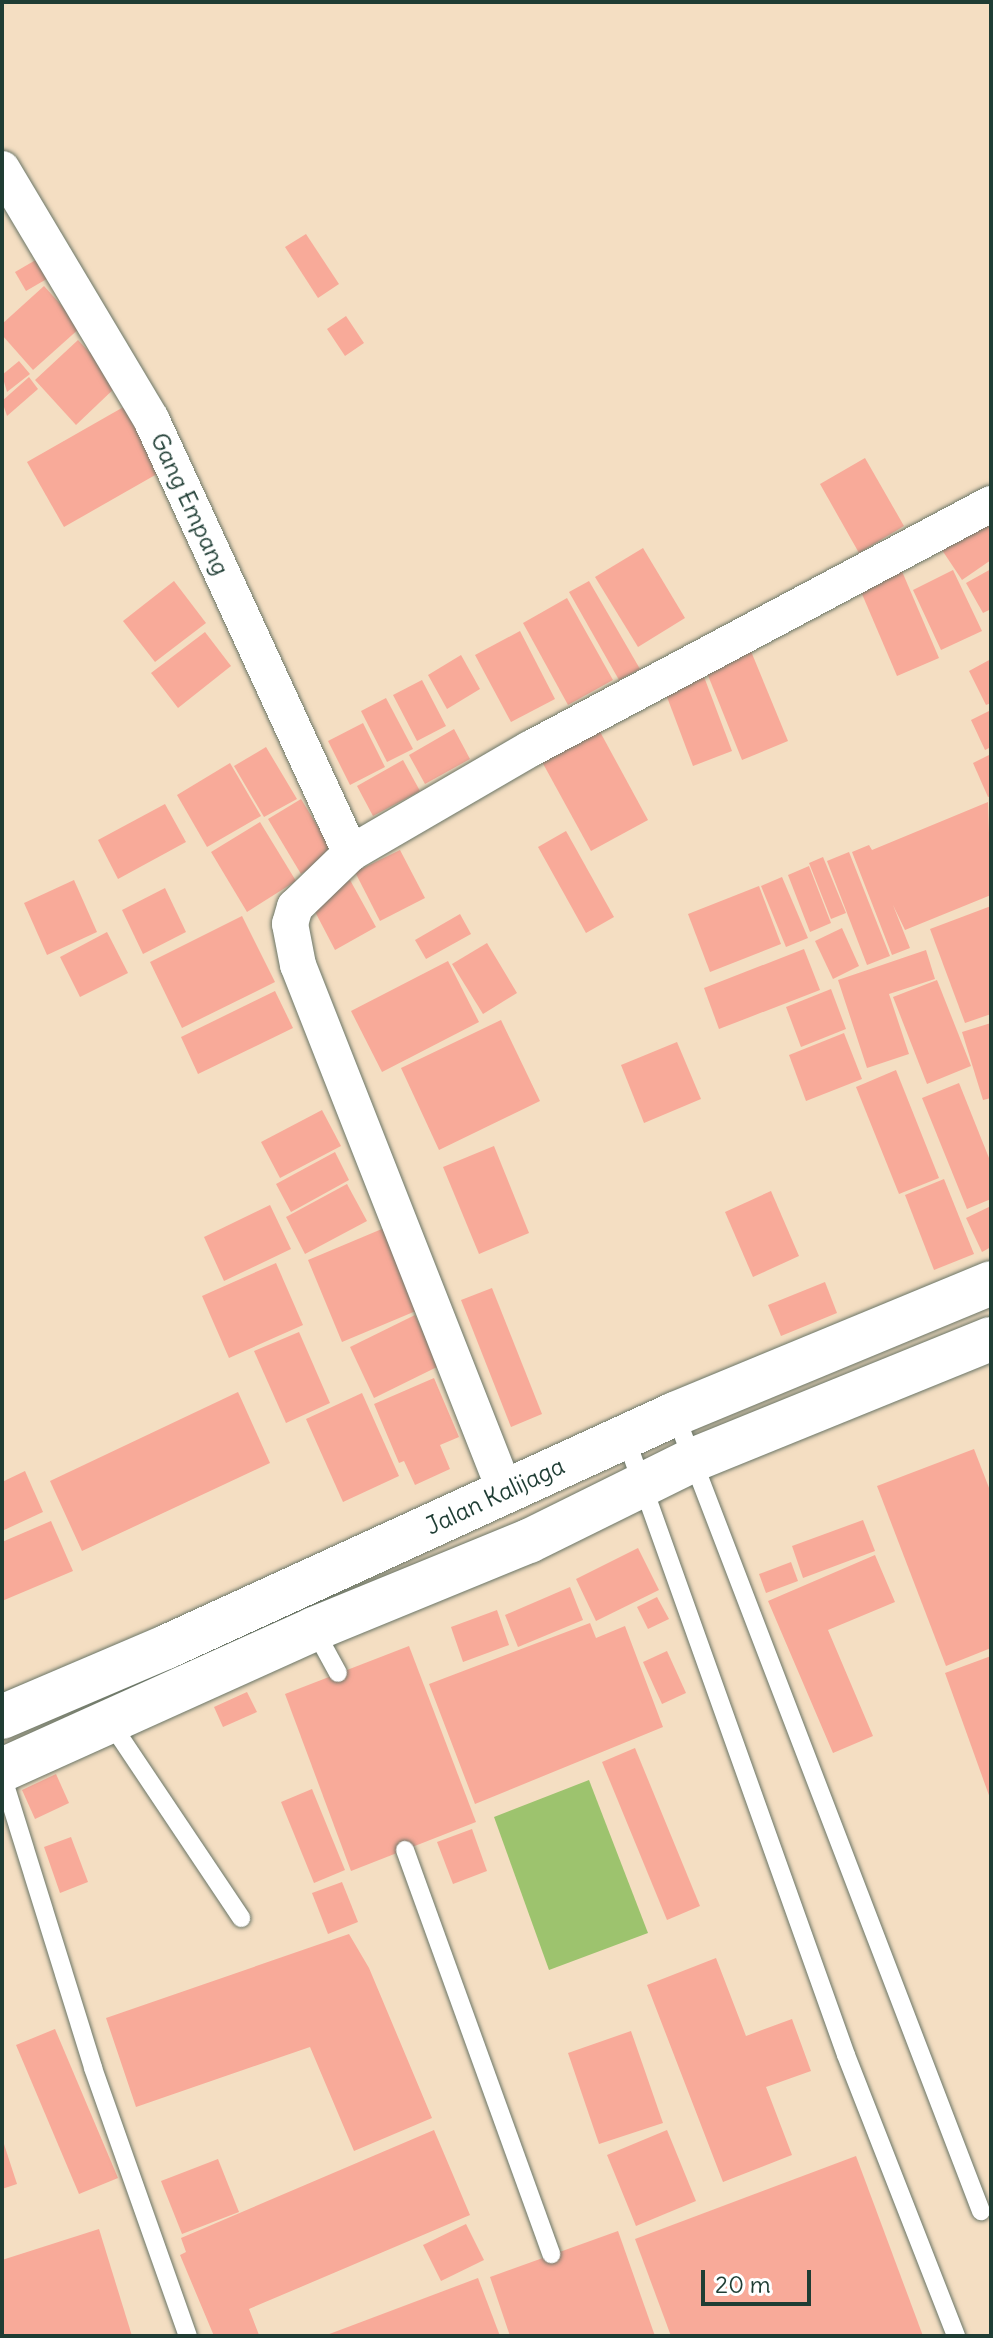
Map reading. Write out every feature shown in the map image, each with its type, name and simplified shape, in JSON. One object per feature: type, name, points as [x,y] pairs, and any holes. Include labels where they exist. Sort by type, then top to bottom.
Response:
[{"type":"highway","name":"Jalan Kalijaga","points":[[2,1717],[675,1414],[991,1283]]},
{"type":"highway","points":[[2,1772],[314,1629],[529,1541],[695,1459],[991,1339]]},
{"type":"street","name":"Gang Empang","points":[[2,169],[151,419],[351,853]]},
{"type":"street","points":[[505,1491],[298,965],[290,924],[295,907],[351,853],[530,749],[991,504]]},
{"type":"lane","points":[[675,1414],[695,1459],[981,2211]]},
{"type":"lane","points":[[625,1436],[645,1484],[846,2055],[956,2336]]},
{"type":"lane","points":[[314,1629],[338,1673]]},
{"type":"lane","points":[[110,1722],[241,1918]]},
{"type":"lane","points":[[2,1772],[93,2068],[188,2336]]},
{"type":"lane","points":[[405,1850],[551,2254]]},
{"type":"green space","points":[[589,1780],[648,1933],[549,1970],[494,1817]]},
{"type":"building","points":[[306,234],[339,284],[318,298],[285,247]]},
{"type":"building","points":[[46,254],[57,273],[26,291],[15,272]]},
{"type":"building","points":[[44,286],[81,327],[33,370],[2,335],[2,324]]},
{"type":"building","points":[[346,316],[364,343],[345,356],[327,329]]},
{"type":"building","points":[[78,340],[119,384],[76,425],[35,380]]},
{"type":"building","points":[[19,361],[30,374],[7,392],[2,375]]},
{"type":"building","points":[[29,377],[38,389],[7,416],[2,401]]},
{"type":"building","points":[[127,405],[164,470],[64,527],[27,462]]},
{"type":"building","points":[[865,458],[904,526],[859,553],[820,484]]},
{"type":"building","points":[[991,521],[991,560],[962,580],[940,547]]},
{"type":"building","points":[[643,548],[685,618],[638,647],[595,577]]},
{"type":"building","points":[[901,569],[939,658],[897,676],[859,587]]},
{"type":"building","points":[[991,569],[991,609],[983,613],[966,583]]},
{"type":"building","points":[[953,570],[982,631],[941,650],[913,590]]},
{"type":"building","points":[[174,581],[206,623],[155,662],[123,621]]},
{"type":"building","points":[[589,581],[640,669],[619,680],[569,592]]},
{"type":"building","points":[[567,598],[613,680],[568,705],[523,623]]},
{"type":"building","points":[[520,631],[555,699],[511,722],[475,655]]},
{"type":"building","points":[[205,632],[231,666],[178,708],[151,673]]},
{"type":"building","points":[[748,644],[788,741],[742,760],[703,663]]},
{"type":"building","points":[[461,655],[480,689],[447,709],[428,675]]},
{"type":"building","points":[[991,659],[991,703],[986,705],[969,671]]},
{"type":"building","points":[[703,674],[732,751],[693,766],[664,689]]},
{"type":"building","points":[[422,680],[446,726],[417,741],[393,695]]},
{"type":"building","points":[[386,698],[413,749],[387,762],[361,711]]},
{"type":"building","points":[[991,710],[991,747],[985,750],[971,720]]},
{"type":"building","points":[[592,717],[648,820],[591,851],[535,749]]},
{"type":"building","points":[[363,723],[385,767],[350,785],[328,741]]},
{"type":"building","points":[[454,729],[470,759],[425,784],[409,755]]},
{"type":"building","points":[[266,747],[297,799],[264,817],[234,766]]},
{"type":"building","points":[[991,754],[991,796],[988,797],[973,763]]},
{"type":"building","points":[[403,760],[420,791],[373,816],[357,786]]},
{"type":"building","points":[[230,763],[261,816],[207,847],[177,795]]},
{"type":"building","points":[[301,799],[334,853],[301,874],[268,819]]},
{"type":"building","points":[[988,802],[991,895],[905,930],[893,905],[910,948],[892,955],[852,852],[869,845],[872,850]]},
{"type":"building","points":[[165,804],[186,842],[118,879],[98,840]]},
{"type":"building","points":[[260,822],[296,881],[247,912],[211,852]]},
{"type":"building","points":[[566,831],[614,917],[586,933],[538,847]]},
{"type":"building","points":[[400,850],[425,898],[380,921],[355,872]]},
{"type":"building","points":[[849,852],[890,956],[867,965],[827,861]]},
{"type":"building","points":[[823,857],[846,913],[831,919],[809,863]]},
{"type":"building","points":[[809,866],[831,923],[810,932],[788,875]]},
{"type":"building","points":[[782,877],[808,938],[786,947],[761,886]]},
{"type":"building","points":[[74,880],[97,932],[47,955],[24,903]]},
{"type":"building","points":[[350,880],[376,927],[335,950],[310,902]]},
{"type":"building","points":[[759,886],[781,944],[710,972],[688,914]]},
{"type":"building","points":[[165,888],[186,932],[143,954],[122,910]]},
{"type":"building","points":[[991,906],[991,1014],[965,1023],[930,929]]},
{"type":"building","points":[[460,914],[471,934],[426,959],[415,940]]},
{"type":"building","points":[[242,916],[275,982],[182,1028],[150,962]]},
{"type":"building","points":[[842,928],[859,966],[833,979],[815,941]]},
{"type":"building","points":[[107,932],[128,973],[80,997],[60,957]]},
{"type":"building","points":[[487,943],[517,993],[483,1014],[452,964]]},
{"type":"building","points":[[804,949],[820,990],[719,1029],[704,988]]},
{"type":"building","points":[[926,950],[935,979],[889,994],[909,1054],[867,1068],[838,980]]},
{"type":"building","points":[[448,961],[479,1022],[382,1072],[351,1011]]},
{"type":"building","points":[[937,980],[971,1066],[927,1084],[893,997]]},
{"type":"building","points":[[831,989],[846,1029],[801,1047],[786,1007]]},
{"type":"building","points":[[275,991],[293,1028],[198,1074],[181,1037]]},
{"type":"building","points":[[501,1020],[540,1101],[439,1150],[401,1068]]},
{"type":"building","points":[[991,1023],[991,1098],[983,1100],[962,1032]]},
{"type":"building","points":[[844,1033],[862,1079],[806,1101],[789,1055]]},
{"type":"building","points":[[677,1042],[701,1099],[644,1123],[621,1065]]},
{"type":"building","points":[[896,1070],[939,1178],[899,1194],[856,1087]]},
{"type":"building","points":[[959,1083],[991,1163],[991,1199],[967,1209],[922,1098]]},
{"type":"building","points":[[322,1110],[341,1146],[280,1178],[261,1142]]},
{"type":"building","points":[[494,1146],[529,1233],[479,1254],[443,1167]]},
{"type":"building","points":[[335,1152],[349,1180],[291,1212],[276,1184]]},
{"type":"building","points":[[944,1179],[974,1254],[934,1270],[905,1195]]},
{"type":"building","points":[[347,1184],[367,1221],[305,1254],[286,1217]]},
{"type":"building","points":[[771,1191],[799,1256],[753,1277],[725,1212]]},
{"type":"building","points":[[270,1205],[291,1249],[224,1281],[204,1237]]},
{"type":"building","points":[[991,1206],[991,1247],[982,1252],[966,1218]]},
{"type":"building","points":[[389,1226],[423,1308],[342,1342],[308,1260]]},
{"type":"building","points":[[276,1263],[303,1325],[229,1358],[202,1296]]},
{"type":"building","points":[[825,1282],[837,1313],[781,1336],[768,1305]]},
{"type":"building","points":[[492,1288],[542,1414],[511,1427],[461,1300]]},
{"type":"building","points":[[415,1315],[439,1366],[374,1398],[350,1347]]},
{"type":"building","points":[[299,1332],[330,1403],[286,1423],[254,1351]]},
{"type":"building","points":[[434,1378],[459,1437],[440,1445],[450,1469],[415,1485],[404,1461],[399,1463],[374,1404]]},
{"type":"building","points":[[238,1392],[270,1463],[82,1551],[50,1481]]},
{"type":"building","points":[[362,1393],[399,1476],[343,1502],[306,1419]]},
{"type":"building","points":[[974,1449],[991,1493],[991,1648],[946,1666],[877,1486]]},
{"type":"building","points":[[25,1471],[43,1512],[2,1531],[2,1482]]},
{"type":"building","points":[[863,1520],[875,1551],[803,1578],[792,1546]]},
{"type":"building","points":[[51,1521],[73,1571],[2,1601],[2,1542]]},
{"type":"building","points":[[638,1548],[659,1590],[596,1621],[576,1579]]},
{"type":"building","points":[[875,1555],[895,1602],[828,1630],[873,1736],[833,1753],[768,1601]]},
{"type":"building","points":[[791,1562],[798,1581],[766,1593],[759,1574]]},
{"type":"building","points":[[570,1587],[583,1620],[518,1647],[505,1615]]},
{"type":"building","points":[[657,1597],[669,1619],[648,1629],[637,1607]]},
{"type":"building","points":[[497,1610],[509,1645],[463,1662],[451,1627]]},
{"type":"building","points":[[590,1623],[596,1638],[625,1626],[663,1727],[475,1804],[429,1684]]},
{"type":"building","points":[[409,1646],[476,1822],[351,1871],[285,1694]]},
{"type":"building","points":[[667,1651],[686,1693],[662,1704],[643,1662]]},
{"type":"building","points":[[991,1656],[991,1801],[945,1673]]},
{"type":"building","points":[[247,1692],[257,1712],[223,1727],[214,1707]]},
{"type":"building","points":[[635,1748],[700,1906],[667,1920],[602,1762]]},
{"type":"building","points":[[56,1774],[69,1803],[35,1819],[22,1790]]},
{"type":"building","points":[[312,1789],[345,1870],[314,1883],[281,1802]]},
{"type":"building","points":[[472,1829],[487,1871],[453,1884],[437,1842]]},
{"type":"building","points":[[71,1837],[88,1882],[60,1893],[44,1847]]},
{"type":"building","points":[[342,1882],[358,1922],[328,1934],[312,1893]]},
{"type":"building","points":[[349,1934],[369,1968],[432,2118],[354,2151],[310,2047],[136,2107],[106,2018]]},
{"type":"building","points":[[716,1958],[746,2036],[792,2019],[811,2071],[766,2087],[792,2155],[723,2182],[647,1985]]},
{"type":"building","points":[[55,2029],[118,2178],[79,2194],[16,2045]]},
{"type":"building","points":[[631,2031],[663,2123],[599,2144],[568,2053]]},
{"type":"building","points":[[434,2130],[470,2215],[249,2309],[259,2335],[214,2336],[180,2255],[186,2252],[181,2238]]},
{"type":"building","points":[[667,2130],[696,2201],[636,2226],[607,2155]]},
{"type":"building","points":[[2,2138],[17,2184],[2,2189]]},
{"type":"building","points":[[856,2156],[923,2336],[671,2336],[635,2239]]},
{"type":"building","points":[[218,2159],[239,2212],[182,2234],[161,2181]]},
{"type":"building","points":[[466,2224],[484,2260],[441,2281],[423,2245]]},
{"type":"building","points":[[99,2229],[132,2336],[4,2336],[2,2260]]},
{"type":"building","points":[[618,2231],[655,2336],[510,2336],[490,2277]]},
{"type":"building","points":[[478,2278],[500,2336],[324,2336]]}]
